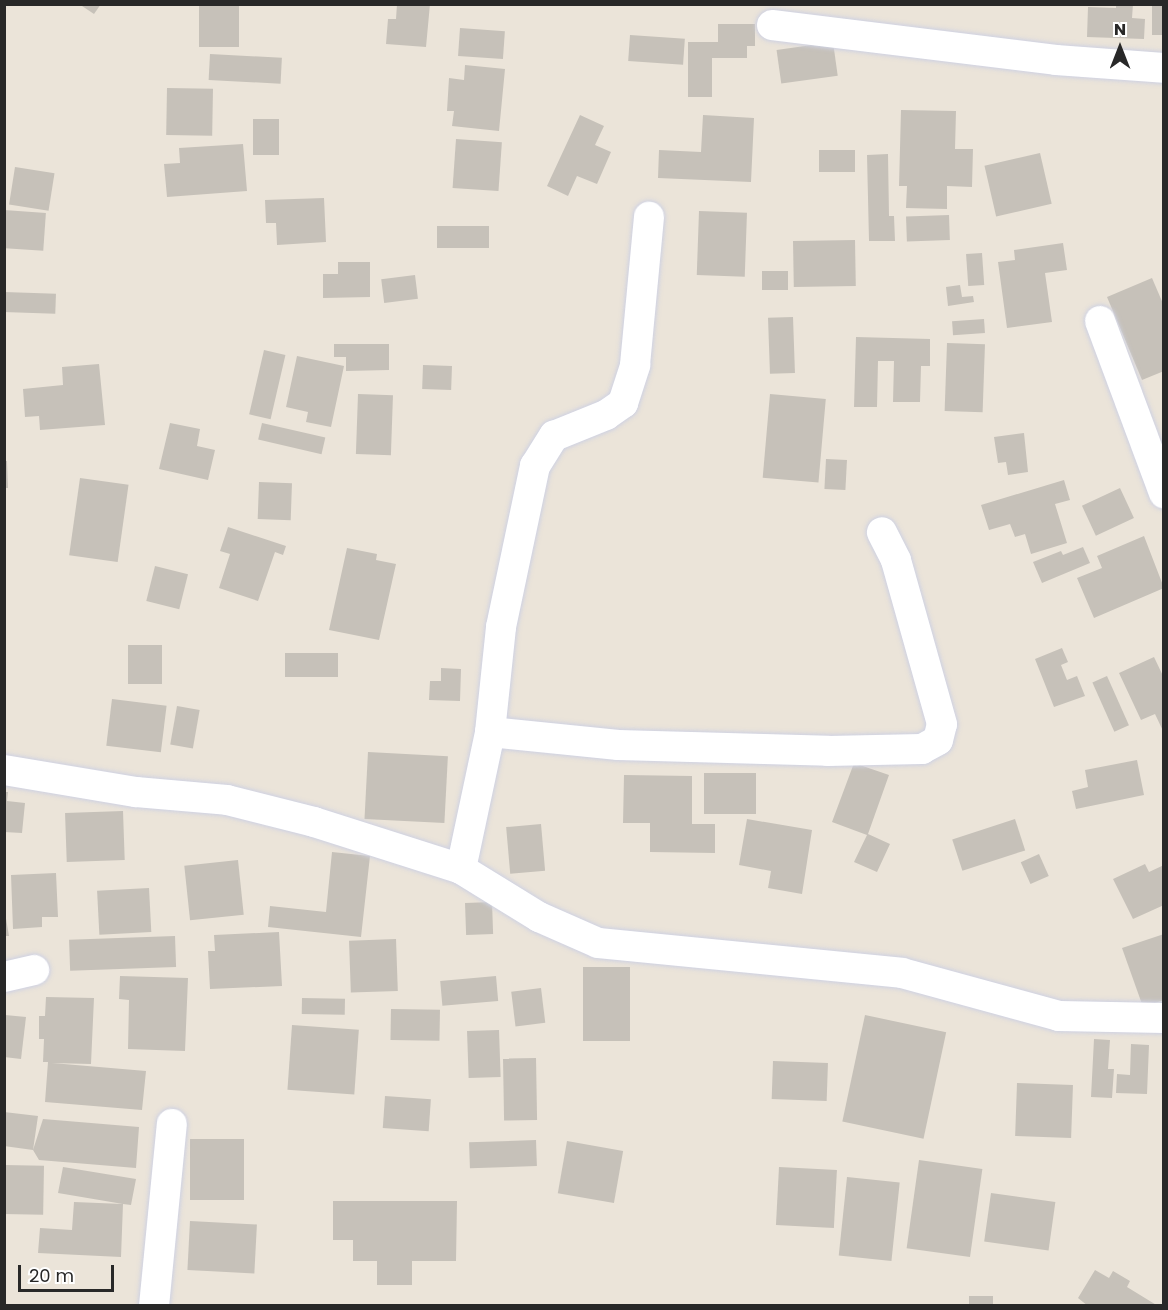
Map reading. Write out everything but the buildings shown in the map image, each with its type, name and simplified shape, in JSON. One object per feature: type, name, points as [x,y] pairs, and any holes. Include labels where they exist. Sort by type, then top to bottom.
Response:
[{"type":"street","points":[[772,25],[1056,60],[1164,68]]},
{"type":"street","points":[[461,869],[490,732],[501,627],[535,466],[554,436],[606,415],[623,404],[635,365],[649,217]]},
{"type":"street","points":[[1100,321],[1164,493]]},
{"type":"street","points":[[490,732],[618,745],[828,751],[922,749],[938,740],[942,724],[896,560],[882,531]]},
{"type":"street","points":[[4,770],[136,792],[227,800],[314,822],[461,869],[539,917],[598,943],[902,973],[1059,1016],[1164,1018]]},
{"type":"street","points":[[4,977],[34,970]]},
{"type":"street","points":[[154,1305],[172,1124]]}]
